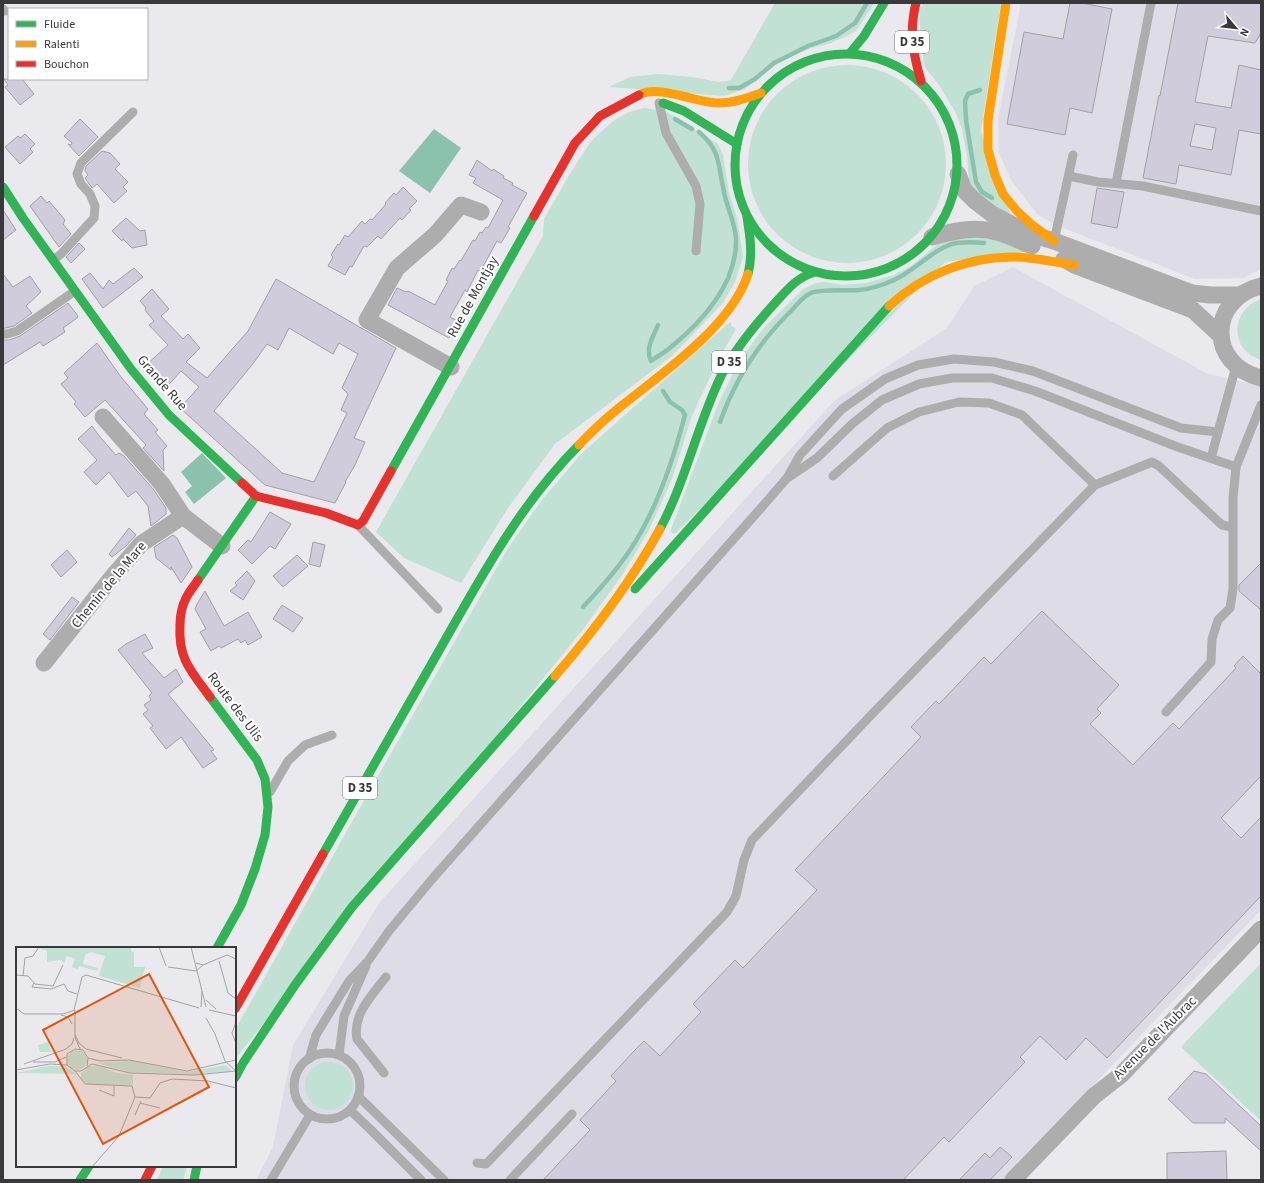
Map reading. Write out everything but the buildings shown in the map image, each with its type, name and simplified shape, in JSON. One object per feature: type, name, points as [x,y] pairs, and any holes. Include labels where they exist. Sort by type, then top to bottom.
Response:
[{"type":"main road","points":[[850,53],[864,36],[884,3]]},
{"type":"main road","name":"D 35","points":[[916,3],[911,30],[913,59],[921,81]]},
{"type":"main road","points":[[1006,3],[988,120],[988,150],[995,175],[1003,194],[1017,211],[1031,224],[1054,240]]},
{"type":"main road","points":[[850,53],[876,57],[900,66],[921,81],[942,108],[953,133],[955,139],[958,174],[953,196],[944,218],[932,237],[908,258],[879,272],[847,276],[815,272],[788,260],[765,241],[747,216],[736,181],[737,144],[746,116],[761,92],[786,70],[817,57],[850,53]]},
{"type":"main road","name":"Rue de Montjay","points":[[358,525],[363,521],[451,367],[575,143],[600,116],[643,93],[665,92],[696,100],[719,103],[740,100],[761,92]]},
{"type":"main road","points":[[632,100],[668,104],[684,111],[737,144]]},
{"type":"main road","name":"Grande Rue","points":[[3,188],[52,260],[135,375],[169,415],[256,496],[326,513],[358,525]]},
{"type":"main road","name":"D 35","points":[[236,1007],[482,574],[522,509],[560,464],[601,424],[674,365],[713,328],[732,304],[746,278],[752,251],[747,216]]},
{"type":"main road","points":[[607,613],[641,584],[880,315],[906,291],[931,276],[958,265],[987,258],[1016,257],[1074,265]]},
{"type":"main road","name":"D 35","points":[[236,1076],[243,1063],[295,985],[352,907],[585,642],[607,613],[649,550],[670,510],[716,386],[744,338],[763,315],[803,276],[815,272]]},
{"type":"main road","name":"Route des Ulis","points":[[218,947],[240,905],[255,869],[265,835],[268,807],[265,779],[257,760],[193,674],[183,657],[179,640],[180,618],[186,599],[256,496]]},
{"type":"main road","points":[[80,1180],[89,1167]]},
{"type":"main road","points":[[145,1180],[152,1167]]},
{"type":"main road","points":[[194,1180],[197,1167]]},
{"type":"street","points":[[958,174],[964,190],[975,201],[992,214],[1030,234],[1054,240],[1192,293],[1210,295],[1238,295]]},
{"type":"street","points":[[451,367],[367,320],[397,268],[435,235],[461,205],[481,212]]},
{"type":"street","points":[[932,237],[961,230],[978,229],[996,232],[1057,255],[1074,265],[1192,310],[1221,336]]},
{"type":"street","points":[[1261,286],[1250,288],[1238,295],[1228,306],[1222,320],[1221,336],[1223,347],[1228,358],[1247,374],[1261,378]]},
{"type":"street","points":[[103,417],[162,484],[183,516],[222,546]]},
{"type":"street","name":"Chemin de la Mare","points":[[44,663],[113,576],[141,544],[183,516]]},
{"type":"street","name":"Avenue de l'Aubrac","points":[[1013,1180],[1094,1096],[1121,1075],[1261,929]]},
{"type":"lane","points":[[1116,184],[1151,3]]},
{"type":"lane","points":[[658,102],[666,133],[696,186],[700,204],[696,252]]},
{"type":"lane","points":[[52,260],[61,254],[94,218],[95,206],[90,194],[82,184],[77,174],[81,163],[133,112]]},
{"type":"lane","points":[[1054,240],[1073,155]]},
{"type":"lane","points":[[1069,176],[1098,182],[1143,186],[1261,211]]},
{"type":"lane","points":[[3,334],[17,331],[75,290]]},
{"type":"lane","points":[[309,1059],[316,1035],[349,981],[368,961],[389,931],[433,878],[787,478],[800,455],[842,409],[884,379],[918,365],[954,359],[994,362],[1033,372],[1181,428],[1218,432]]},
{"type":"lane","points":[[1211,458],[1236,366]]},
{"type":"lane","points":[[787,478],[817,458],[852,424],[882,400],[919,384],[952,378],[992,378],[1035,391],[1175,446],[1236,467]]},
{"type":"lane","points":[[833,476],[887,428],[919,412],[959,402],[989,403],[1022,415],[1095,485]]},
{"type":"lane","points":[[1166,712],[1211,662],[1212,638],[1218,620],[1230,608],[1233,589],[1232,528],[1236,467],[1261,406]]},
{"type":"lane","points":[[477,1163],[486,1164],[727,912],[736,896],[744,860],[752,840],[1095,485],[1152,462],[1159,466],[1222,525],[1232,528]]},
{"type":"lane","points":[[358,525],[438,609]]},
{"type":"lane","points":[[267,799],[288,761],[305,745],[332,734]]},
{"type":"lane","points":[[339,1056],[344,1016],[368,961]]},
{"type":"lane","points":[[384,1073],[357,1039],[356,1024],[365,1004],[386,977]]},
{"type":"lane","points":[[318,1054],[339,1056],[347,1060],[354,1067],[360,1086],[358,1096],[350,1110],[341,1116],[330,1119],[320,1119],[310,1115],[297,1101],[294,1092],[294,1082],[302,1065],[309,1059],[318,1054]]},
{"type":"lane","points":[[358,1096],[444,1180]]},
{"type":"lane","points":[[350,1110],[421,1180]]},
{"type":"lane","points":[[510,1180],[572,1114]]},
{"type":"lane","points":[[271,1180],[310,1115]]},
{"type":"shaded area","points":[[775,3],[874,3],[856,31],[828,44],[811,48],[794,55],[778,63],[745,89],[724,96],[609,87],[630,77],[658,74],[692,77],[719,82],[731,80]]},
{"type":"shaded area","points":[[923,3],[1001,3],[981,131],[1011,215],[977,197],[969,183],[967,156],[962,129],[956,113],[939,85],[924,66],[919,15]]},
{"type":"shaded area","points":[[1021,3],[1261,3],[1261,269],[1244,278],[1195,279],[1058,226],[1038,215],[1011,180],[999,153],[998,119]]},
{"type":"shaded area","points":[[847,65],[866,67],[885,73],[902,82],[917,94],[929,109],[938,126],[944,145],[946,164],[944,183],[938,202],[929,219],[917,234],[902,246],[885,255],[866,261],[847,263],[828,261],[809,255],[792,246],[777,234],[765,219],[756,202],[750,183],[748,164],[750,145],[756,126],[765,109],[777,94],[792,82],[809,73],[828,67]]},
{"type":"shaded area","points":[[644,108],[665,111],[718,144],[723,155],[729,193],[737,218],[743,257],[735,282],[723,303],[672,356],[555,444],[508,508],[461,583],[404,558],[376,532],[543,236],[544,219],[568,177],[591,141],[613,121],[629,112]]},
{"type":"shaded area","points":[[434,129],[461,148],[430,193],[399,171]]},
{"type":"shaded area","points":[[977,235],[998,239],[1030,251],[945,262],[675,534],[670,532],[719,402],[739,362],[761,331],[803,289],[816,283],[824,282],[844,285],[866,283],[894,275],[911,266],[938,244],[955,238]]},
{"type":"shaded area","points":[[1013,267],[1208,374],[1261,386],[1261,910],[1002,1180],[256,1180],[273,1147],[293,1045],[380,902],[835,400],[947,328],[974,286]]},
{"type":"shaded area","points":[[1261,299],[1261,360],[1251,355],[1243,348],[1237,330],[1239,320],[1243,312],[1251,304]]},
{"type":"shaded area","points":[[730,322],[736,329],[717,362],[692,416],[672,479],[649,530],[623,574],[585,627],[236,1058],[236,1028],[508,548],[542,500],[581,454]]},
{"type":"shaded area","points":[[202,453],[226,478],[194,504],[185,492],[192,486],[181,472]]},
{"type":"shaded area","points":[[1261,963],[1261,1121],[1181,1047]]},
{"type":"shaded area","points":[[329,1062],[338,1064],[346,1069],[351,1077],[353,1086],[351,1095],[346,1103],[338,1108],[329,1110],[320,1108],[312,1103],[307,1095],[305,1086],[307,1077],[312,1069],[320,1064]]},
{"type":"shaded area","points":[[163,1167],[187,1167],[183,1180],[157,1180]]},
{"type":"waterway","points":[[729,88],[739,88],[755,79],[774,63],[808,46],[836,36],[855,23],[867,3]]},
{"type":"waterway","points":[[980,90],[968,94],[965,101],[966,120],[976,182],[982,192],[992,198]]},
{"type":"waterway","points":[[675,119],[692,129]]},
{"type":"waterway","points":[[658,325],[649,347],[649,356],[651,361],[669,349],[706,313],[725,285],[731,271],[735,255],[736,239],[733,221],[725,198],[718,159],[711,145],[699,132]]},
{"type":"waterway","points":[[720,422],[740,377],[758,349],[779,323],[805,296],[820,291],[868,289],[890,282],[902,276],[948,245],[963,242],[984,243]]},
{"type":"waterway","points":[[583,607],[618,567],[638,538],[655,504],[669,469],[685,415],[682,410],[670,402],[663,391]]},
{"type":"traffic: fast","points":[[850,53],[864,36],[884,3]]},
{"type":"traffic: fast","points":[[846,54],[868,56],[888,62],[916,79],[932,95],[949,123],[955,143],[957,165],[955,187],[949,207],[932,235],[916,251],[888,268],[868,274],[846,276],[824,274],[804,268],[776,251],[760,235],[743,207],[737,187],[735,165],[737,143],[743,123],[760,95],[776,79],[804,62],[824,56],[846,54]]},
{"type":"traffic: fast","points":[[663,103],[684,111],[737,144]]},
{"type":"traffic: fast","points":[[3,187],[23,218],[131,369],[169,415],[242,483]]},
{"type":"traffic: fast","points":[[391,471],[534,216]]},
{"type":"traffic: fast","points":[[747,217],[751,253],[748,274]]},
{"type":"traffic: fast","points":[[660,529],[677,491],[705,414],[726,366],[752,329],[784,293],[803,277],[815,272]]},
{"type":"traffic: fast","points":[[635,589],[889,306]]},
{"type":"traffic: fast","points":[[323,854],[486,568],[520,516],[538,492],[579,445]]},
{"type":"traffic: fast","points":[[198,580],[256,496]]},
{"type":"traffic: fast","points":[[236,1076],[243,1063],[295,985],[352,907],[555,676]]},
{"type":"traffic: fast","points":[[210,697],[257,760],[265,779],[268,807],[265,835],[255,869],[241,905],[218,947]]},
{"type":"traffic: fast","points":[[80,1180],[88,1167]]},
{"type":"traffic: fast","points":[[194,1180],[197,1167]]},
{"type":"traffic: slow","points":[[1006,3],[988,120],[988,150],[995,175],[1003,194],[1017,211],[1031,224],[1054,241]]},
{"type":"traffic: slow","points":[[639,95],[647,92],[657,92],[710,102],[724,103],[761,93]]},
{"type":"traffic: slow","points":[[889,306],[917,285],[932,276],[948,269],[982,260],[1017,257],[1074,265]]},
{"type":"traffic: slow","points":[[579,445],[609,416],[674,364],[711,331],[727,312],[739,294],[748,274]]},
{"type":"traffic: slow","points":[[555,676],[625,587],[660,529]]},
{"type":"traffic: jam","points":[[916,3],[912,32],[914,52],[921,81]]},
{"type":"traffic: jam","points":[[534,216],[575,143],[600,116],[639,95]]},
{"type":"traffic: jam","points":[[242,483],[256,496],[326,513],[358,525],[363,521],[391,471]]},
{"type":"traffic: jam","points":[[198,580],[183,604],[180,619],[181,647],[187,664],[210,697]]},
{"type":"traffic: jam","points":[[236,1007],[323,854]]},
{"type":"traffic: jam","points":[[145,1180],[152,1167]]}]
